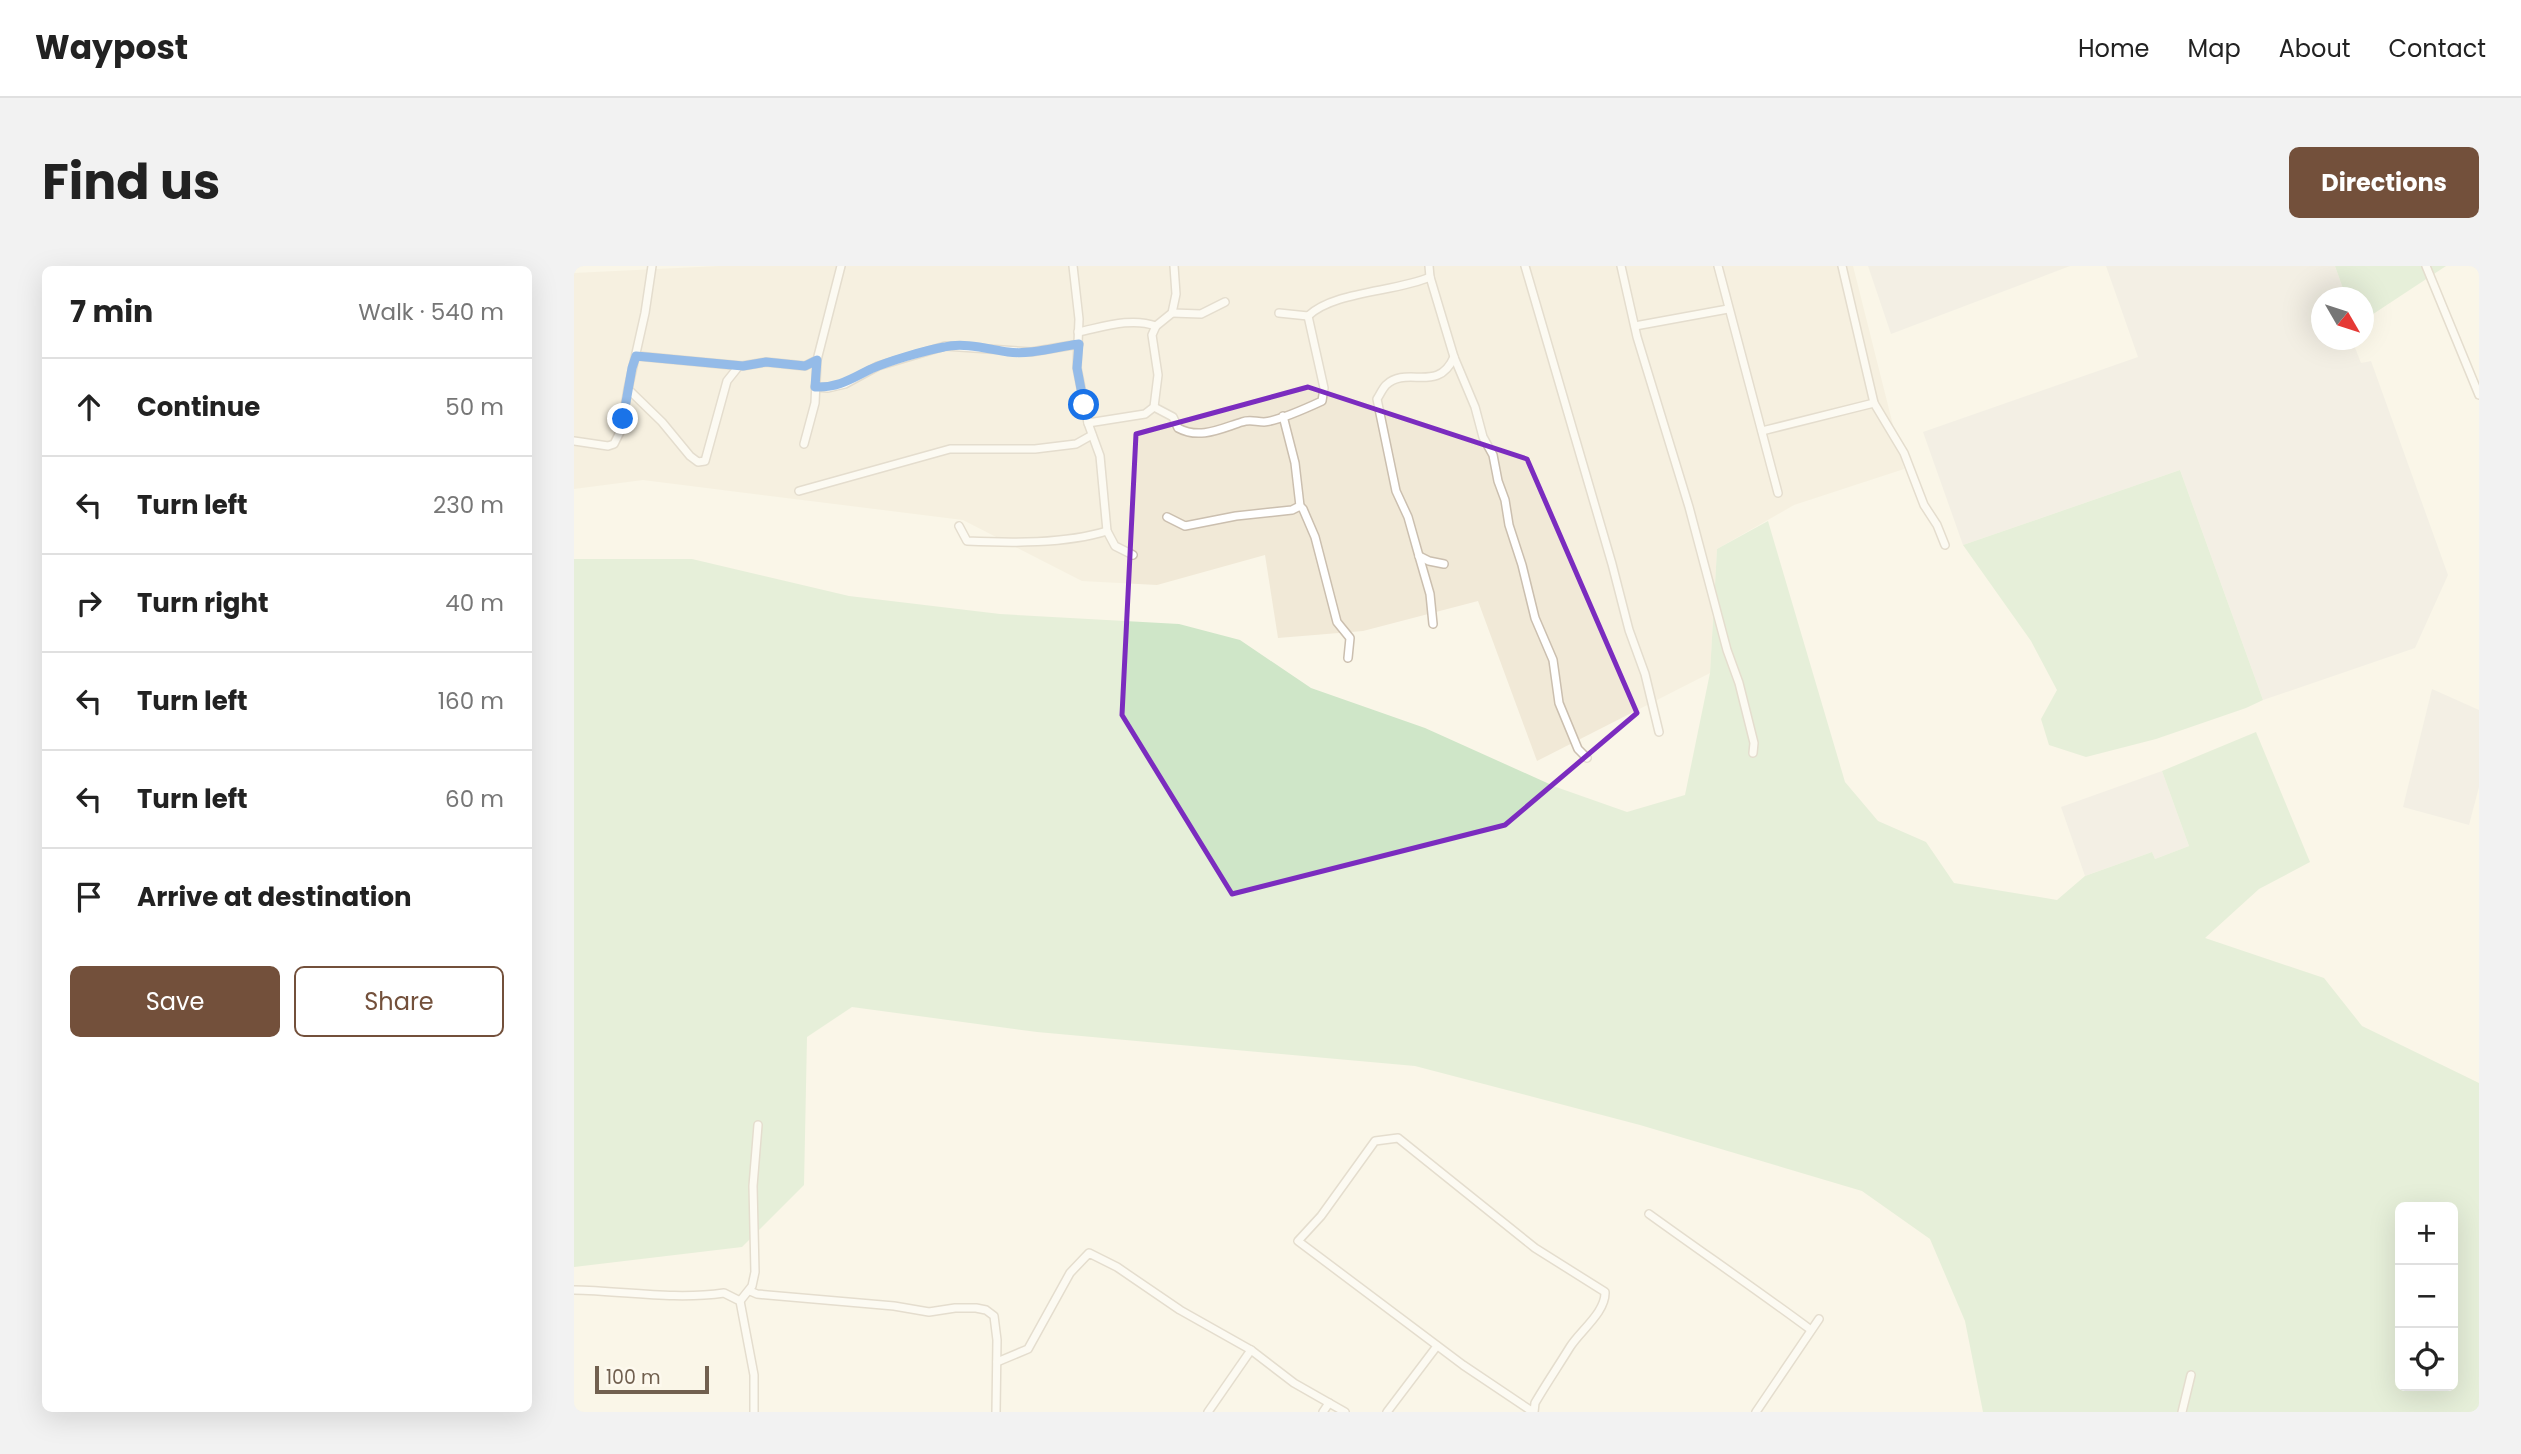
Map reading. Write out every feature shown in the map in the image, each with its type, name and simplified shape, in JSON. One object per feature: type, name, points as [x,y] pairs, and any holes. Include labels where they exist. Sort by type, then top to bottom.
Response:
[{"type":"street","points":[[574,441],[608,446],[614,444],[621,430],[652,266]]},
{"type":"street","points":[[804,444],[815,403],[817,360],[841,266]]},
{"type":"street","points":[[1073,266],[1079,318],[1077,368],[1088,423],[1100,456],[1107,531],[1115,546],[1133,555]]},
{"type":"street","points":[[1172,313],[1175,293],[1174,266]]},
{"type":"street","points":[[1429,266],[1430,278],[1454,357],[1475,407],[1483,437],[1493,455],[1535,618],[1553,660],[1559,703],[1578,749],[1587,758]]},
{"type":"street","points":[[1525,266],[1629,630],[1645,674],[1659,732]]},
{"type":"street","points":[[1621,266],[1635,326],[1696,532],[1727,650],[1739,683],[1754,743],[1753,753]]},
{"type":"street","points":[[1718,266],[1778,493]]},
{"type":"street","points":[[1842,266],[1874,402],[1904,453],[1924,505],[1937,525],[1945,545]]},
{"type":"street","points":[[2426,266],[2479,395]]},
{"type":"street","points":[[1279,313],[1308,316],[1325,303],[1410,286],[1430,278]]},
{"type":"street","points":[[1088,423],[1145,414],[1154,407],[1158,375],[1152,335],[1156,326],[1172,313],[1201,314],[1225,302]]},
{"type":"street","points":[[1635,326],[1728,309]]},
{"type":"street","points":[[1154,407],[1173,417],[1178,429],[1195,433],[1230,428],[1239,422],[1263,422],[1322,401],[1322,374],[1308,316]]},
{"type":"street","points":[[1078,332],[1133,321],[1156,326]]},
{"type":"street","points":[[815,387],[828,388],[845,384],[878,366],[945,346],[1031,352],[1079,344]]},
{"type":"street","points":[[636,356],[739,366],[766,362],[805,366],[817,360]]},
{"type":"street","points":[[1433,624],[1430,594],[1408,517],[1396,491],[1377,400],[1388,383],[1442,374],[1449,369],[1454,357]]},
{"type":"street","points":[[628,389],[674,433],[690,456],[698,462],[705,461],[727,381],[739,366]]},
{"type":"street","points":[[1762,431],[1874,402]]},
{"type":"street","points":[[1283,416],[1300,506],[1315,537],[1337,622],[1350,638],[1348,658]]},
{"type":"street","points":[[799,491],[959,447],[992,450],[1035,449],[1076,444],[1092,435]]},
{"type":"street","points":[[1167,517],[1185,526],[1236,516],[1292,510],[1300,506]]},
{"type":"street","points":[[959,526],[967,541],[1083,537],[1107,531]]},
{"type":"street","points":[[1419,556],[1444,564]]},
{"type":"street","points":[[740,1301],[750,1291],[755,1272],[753,1186],[758,1125]]},
{"type":"street","points":[[1398,1138],[1535,1248],[1605,1292],[1601,1307],[1570,1347],[1535,1403],[1533,1412],[1437,1346],[1298,1241],[1321,1216],[1375,1141],[1398,1138]]},
{"type":"street","points":[[1649,1214],[1705,1256],[1740,1276],[1811,1330]]},
{"type":"street","points":[[997,1362],[1028,1349],[1070,1273],[1089,1253],[1117,1267],[1180,1310],[1251,1350],[1294,1383],[1345,1412]]},
{"type":"street","points":[[574,1290],[622,1295],[724,1293],[740,1301],[754,1375],[754,1412]]},
{"type":"street","points":[[750,1291],[757,1294],[894,1306],[929,1312],[955,1308],[986,1310],[994,1316],[996,1412]]},
{"type":"street","points":[[1756,1412],[1819,1319]]},
{"type":"street","points":[[1387,1412],[1437,1346]]},
{"type":"street","points":[[1208,1412],[1251,1350]]},
{"type":"street","points":[[2182,1412],[2192,1375]]},
{"type":"street","points":[[1323,1412],[1328,1403]]},
{"type":"highlighted area","points":[[1308,387],[1527,459],[1637,713],[1505,825],[1232,894],[1122,715],[1136,434]]},
{"type":"shaded area","points":[[719,266],[1853,266],[1904,469],[1794,505],[1717,549],[1710,673],[1537,761],[1478,601],[1363,631],[1278,638],[1265,555],[1157,585],[1082,581],[963,520],[643,480],[574,489],[574,273]]},
{"type":"shaded area","points":[[1868,266],[2070,266],[1891,334]]},
{"type":"shaded area","points":[[2106,266],[2335,266],[2342,287],[2311,287],[2311,350],[2356,350],[2361,363],[2371,361],[2448,575],[2415,648],[2263,700],[2180,470],[1963,545],[1923,432],[2138,357]]},
{"type":"shaded area","points":[[2432,689],[2479,710],[2479,787],[2469,825],[2403,807]]},
{"type":"shaded area","points":[[2162,771],[2189,846],[2155,859],[2152,852],[2085,876],[2061,807]]},
{"type":"green space","points":[[2335,266],[2446,266],[2374,313],[2374,287],[2342,287]]},
{"type":"green space","points":[[2180,470],[2263,700],[2156,739],[2086,757],[2049,745],[2041,719],[2057,690],[2031,641],[1963,545]]},
{"type":"green space","points":[[1768,521],[1845,782],[1878,821],[1926,842],[1954,883],[2057,900],[2085,876],[2152,852],[2155,859],[2189,846],[2162,771],[2256,732],[2310,862],[2259,889],[2205,938],[2324,978],[2362,1026],[2479,1083],[2479,1412],[1983,1412],[1965,1321],[1930,1239],[1862,1191],[1640,1125],[1415,1066],[1037,1032],[852,1007],[807,1037],[804,1185],[742,1247],[574,1267],[574,559],[692,559],[849,596],[1000,614],[1179,624],[1240,640],[1311,688],[1425,728],[1556,787],[1627,812],[1685,795],[1710,673],[1717,549]]},
{"type":"route","points":[[623,419],[636,356],[743,366],[766,362],[805,366],[817,360],[815,387],[828,388],[845,384],[878,366],[945,346],[1031,352],[1053,346],[1079,344],[1077,368],[1084,405]]}]
